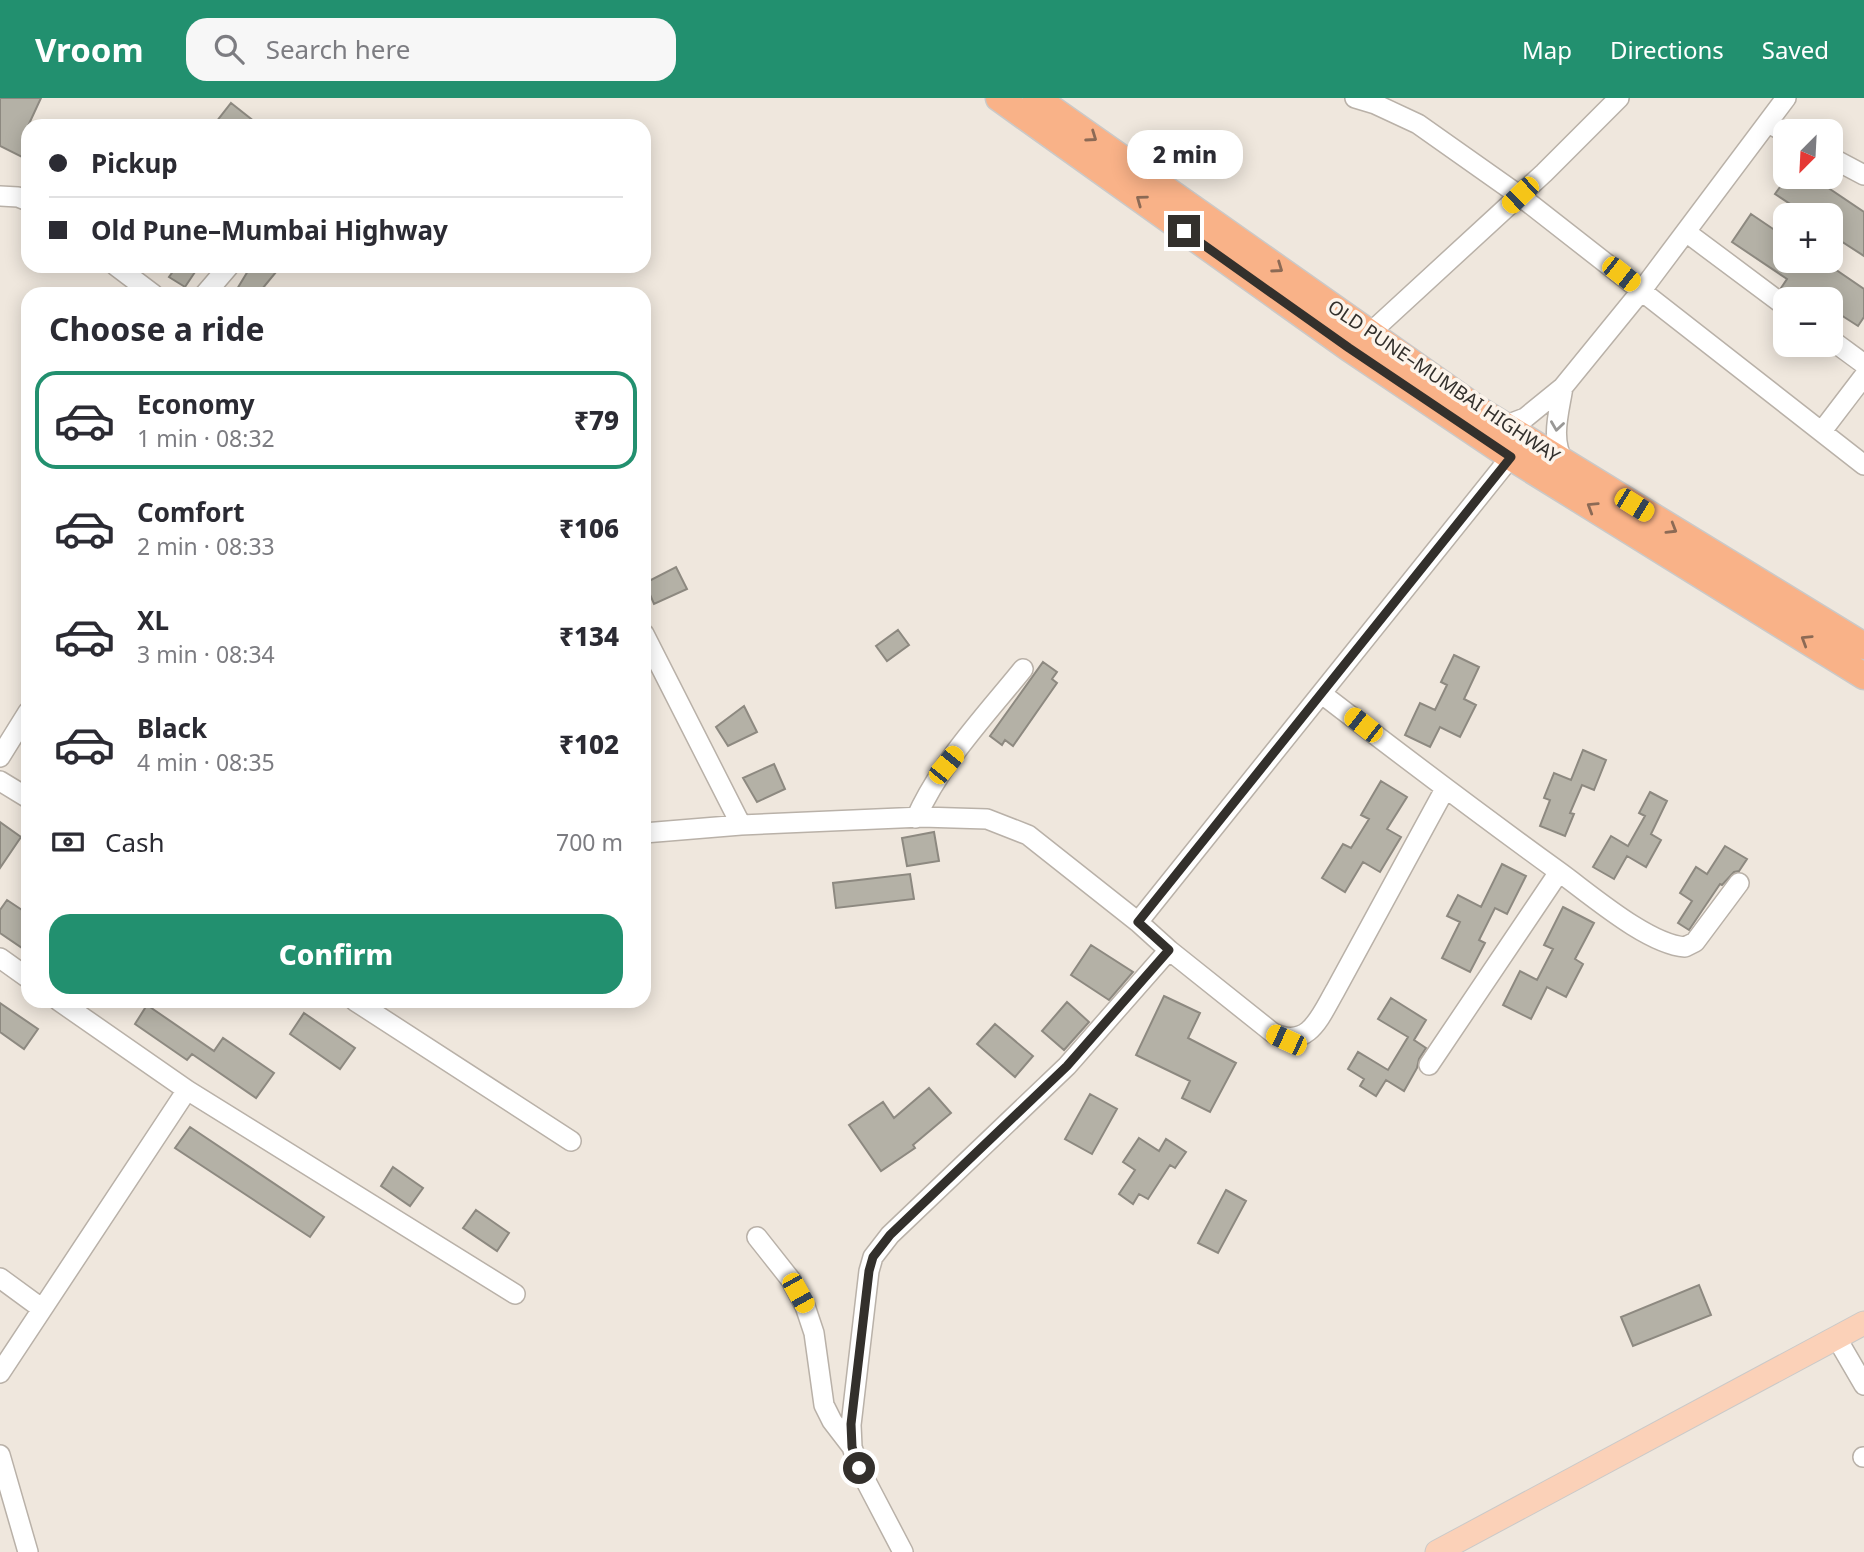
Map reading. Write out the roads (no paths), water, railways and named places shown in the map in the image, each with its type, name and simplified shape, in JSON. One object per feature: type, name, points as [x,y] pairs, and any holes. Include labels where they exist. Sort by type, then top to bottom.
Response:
[{"type":"highway","name":"OLD PUNE–MUMBAI HIGHWAY","points":[[999,98],[1349,348],[1513,440],[1564,463],[1864,646]]},
{"type":"highway","name":"OLD PUNE–MUMBAI HIGHWAY","points":[[1036,98],[1370,333],[1513,440],[1864,676]]},
{"type":"main road","points":[[1437,1552],[1864,1323]]},
{"type":"street","points":[[1355,98],[1418,124],[1520,195],[1864,465]]},
{"type":"street","points":[[1370,333],[1520,195],[1619,98]]},
{"type":"street","points":[[1779,119],[1786,98]]},
{"type":"street","points":[[1138,922],[1322,694],[1513,440],[1525,418],[1563,387],[1686,232],[1773,131]]},
{"type":"street","points":[[1843,164],[1864,175]]},
{"type":"street","points":[[0,196],[21,198]]},
{"type":"street","points":[[1686,232],[1773,297]]},
{"type":"street","points":[[126,273],[144,287]]},
{"type":"street","points":[[211,287],[223,273]]},
{"type":"street","points":[[1843,349],[1864,364]]},
{"type":"street","points":[[1822,431],[1864,376]]},
{"type":"street","points":[[1563,387],[1556,438],[1558,453],[1564,463]]},
{"type":"street","points":[[651,648],[741,825]]},
{"type":"street","points":[[916,818],[927,793],[946,765],[1023,669]]},
{"type":"street","points":[[1322,694],[1445,789],[1614,912],[1660,941],[1685,947],[1695,942],[1739,884]]},
{"type":"street","points":[[0,757],[21,723]]},
{"type":"street","points":[[0,781],[21,794]]},
{"type":"street","points":[[651,832],[741,825],[916,818],[987,819],[1028,835],[1048,849],[1169,950],[1273,1033],[1286,1040],[1306,1033],[1317,1021],[1445,789]]},
{"type":"street","points":[[1429,1065],[1559,872]]},
{"type":"street","points":[[903,1552],[859,1468],[852,1447],[851,1424],[869,1271],[873,1257],[890,1235],[1067,1066],[1169,950]]},
{"type":"street","points":[[0,958],[21,973]]},
{"type":"street","points":[[69,1008],[187,1090],[515,1294]]},
{"type":"street","points":[[366,1008],[571,1141]]},
{"type":"street","points":[[0,1373],[187,1090]]},
{"type":"street","points":[[757,1237],[791,1280],[805,1306],[814,1333],[824,1405],[832,1421],[852,1447]]},
{"type":"street","points":[[0,1278],[41,1308]]},
{"type":"street","points":[[1836,1337],[1864,1385]]},
{"type":"street","points":[[0,1455],[28,1552]]}]
